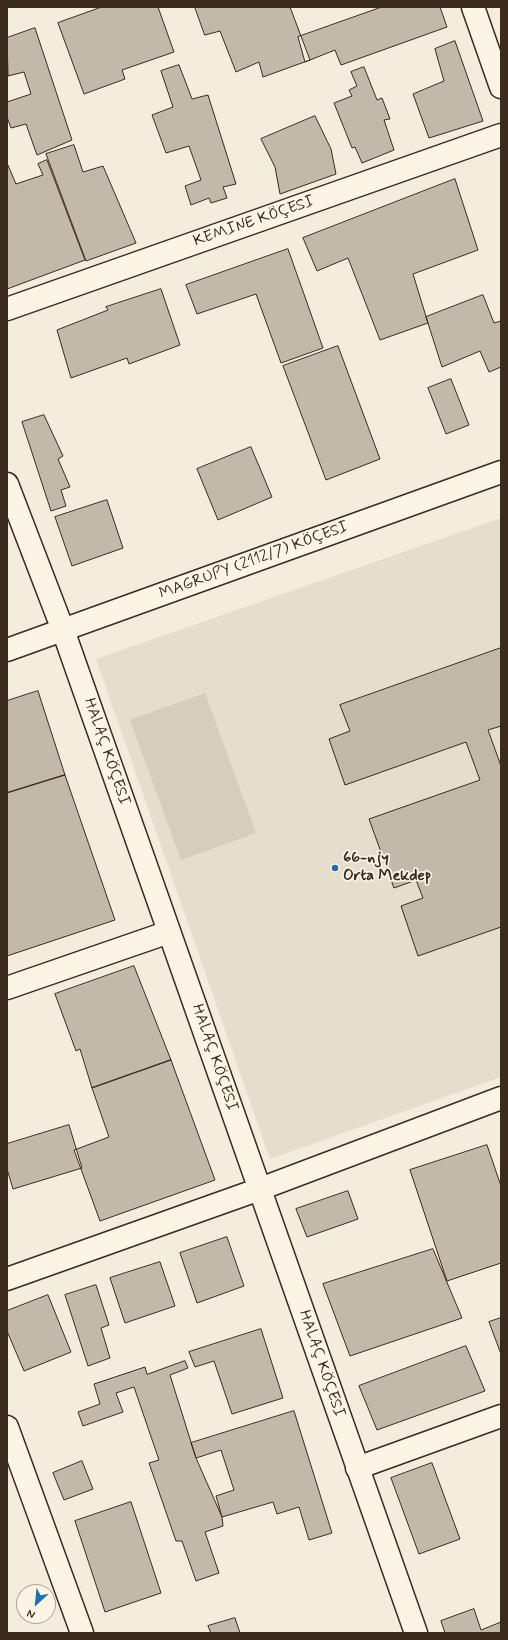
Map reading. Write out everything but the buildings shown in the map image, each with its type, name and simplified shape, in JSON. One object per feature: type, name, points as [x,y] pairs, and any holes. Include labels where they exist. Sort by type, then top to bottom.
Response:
[{"type":"street","points":[[473,7],[501,87]]},
{"type":"street","name":"KEMINE KÖÇESI","points":[[7,309],[501,135]]},
{"type":"street","name":"MAGRUPY (2112/7) KÖÇESI","points":[[7,650],[501,472]]},
{"type":"street","name":"HALAÇ KÖÇESI","points":[[7,484],[63,630],[416,1633]]},
{"type":"street","points":[[7,988],[169,932]]},
{"type":"street","points":[[7,1279],[260,1189],[501,1098]]},
{"type":"street","points":[[357,1468],[501,1416]]},
{"type":"street","points":[[7,1427],[82,1633]]},
{"type":"shaded area","name":"66-njy Orta Mekdep","points":[[501,518],[501,1077],[270,1159],[96,659]]},
{"type":"shaded area","points":[[205,693],[256,833],[181,860],[130,720]]},
{"type":"place","name":"66-njy Orta Mekdep","points":[[335,868]]}]
